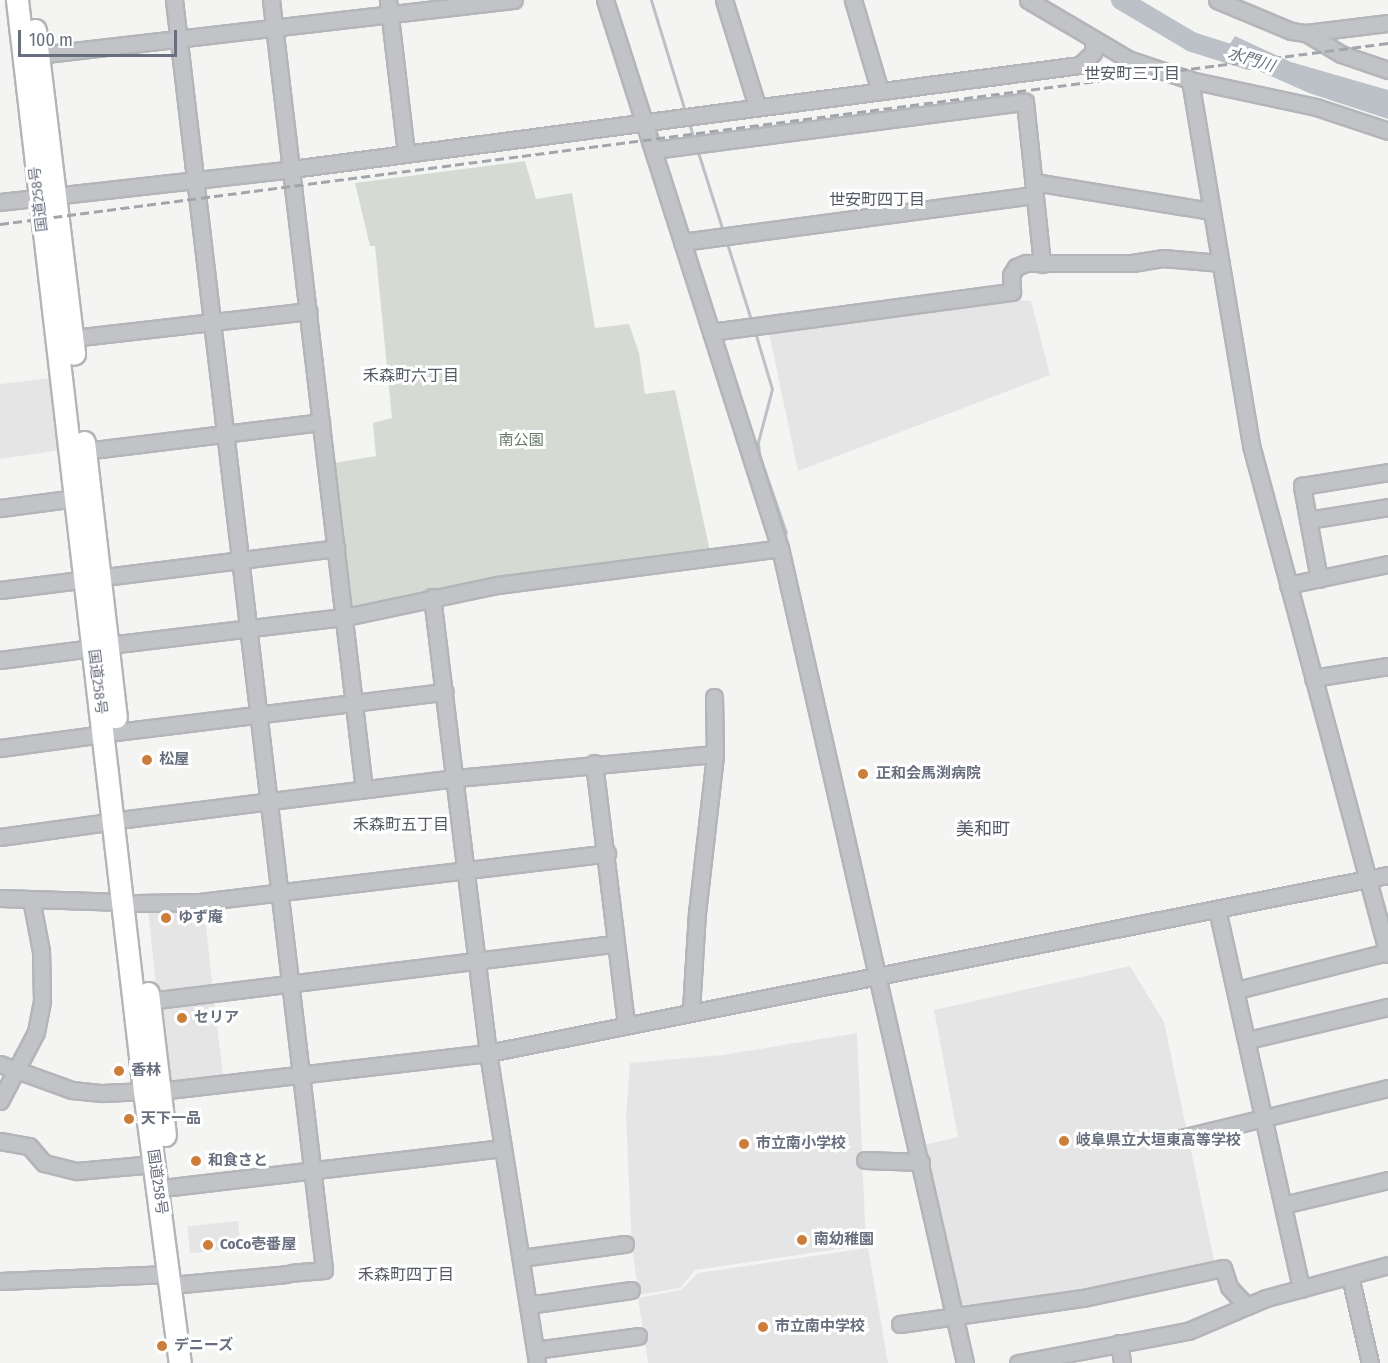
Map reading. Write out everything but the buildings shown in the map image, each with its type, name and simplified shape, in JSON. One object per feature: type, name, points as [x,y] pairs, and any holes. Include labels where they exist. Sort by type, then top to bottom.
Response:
[{"type":"highway","name":"国道258号","points":[[17,0],[47,197],[72,338],[85,451],[92,576],[152,1091],[171,1187],[180,1363]]},
{"type":"highway","name":"国道258号","points":[[32,0],[38,55],[47,197],[76,498],[92,576]]},
{"type":"highway","name":"国道258号","points":[[130,902],[149,1001],[154,1164],[176,1279]]},
{"type":"street","points":[[0,1281],[176,1279],[290,1274],[324,1270],[256,714],[174,0]]},
{"type":"street","points":[[272,0],[364,789]]},
{"type":"street","points":[[38,55],[275,27],[389,7],[514,0]]},
{"type":"street","points":[[604,0],[780,548],[965,1363]]},
{"type":"street","points":[[724,0],[757,106]]},
{"type":"street","points":[[853,0],[880,91]]},
{"type":"street","points":[[1028,0],[1093,41],[1128,58],[1190,80],[1316,107],[1388,131]]},
{"type":"street","points":[[1217,0],[1291,31],[1306,33],[1388,23]]},
{"type":"street","points":[[389,7],[405,153]]},
{"type":"street","points":[[1306,33],[1341,54],[1388,70]]},
{"type":"street","points":[[0,202],[292,169],[644,120],[1080,65],[1093,53],[1093,41]]},
{"type":"street","points":[[1190,80],[1251,445],[1388,953],[1237,990]]},
{"type":"street","points":[[653,150],[1025,102],[1042,264]]},
{"type":"street","points":[[681,242],[1034,189],[1212,211]]},
{"type":"street","points":[[711,332],[1012,292],[1016,267],[1042,264],[1132,263],[1163,258],[1221,263]]},
{"type":"street","points":[[72,338],[308,311]]},
{"type":"street","points":[[85,451],[321,423]]},
{"type":"street","points":[[1319,579],[1302,486],[1388,472]]},
{"type":"street","points":[[0,508],[76,498]]},
{"type":"street","points":[[1308,520],[1388,507]]},
{"type":"street","points":[[0,590],[92,576],[336,548]]},
{"type":"street","points":[[0,660],[345,617],[432,597],[584,572],[780,548]]},
{"type":"street","points":[[1288,585],[1388,564]]},
{"type":"street","points":[[432,597],[468,871],[488,1053],[536,1357],[638,1336]]},
{"type":"street","points":[[1313,678],[1388,666]]},
{"type":"street","points":[[0,748],[256,714],[446,692]]},
{"type":"street","points":[[691,1010],[697,913],[715,753],[714,697]]},
{"type":"street","points":[[0,837],[456,778],[715,753]]},
{"type":"street","points":[[594,764],[607,852],[615,944],[626,1024]]},
{"type":"street","points":[[0,898],[199,902],[468,871],[607,852]]},
{"type":"street","points":[[0,1064],[15,1072],[72,1090],[152,1091],[488,1053],[691,1010],[1388,875]]},
{"type":"street","points":[[0,1101],[36,1032],[42,1001],[41,951],[31,899]]},
{"type":"street","points":[[1217,909],[1237,990],[1301,1289]]},
{"type":"street","points":[[149,1001],[615,944]]},
{"type":"street","points":[[1248,1040],[1388,1007]]},
{"type":"street","points":[[1177,1139],[1388,1088]]},
{"type":"street","points":[[0,1141],[28,1146],[44,1163],[77,1171],[154,1164]]},
{"type":"street","points":[[171,1187],[503,1148]]},
{"type":"street","points":[[865,1160],[921,1162]]},
{"type":"street","points":[[1283,1205],[1388,1180]]},
{"type":"street","points":[[521,1258],[625,1244]]},
{"type":"street","points":[[1018,1363],[1188,1331],[1247,1306],[1388,1265]]},
{"type":"street","points":[[900,1324],[1083,1298],[1223,1268],[1229,1287],[1247,1306]]},
{"type":"street","points":[[1350,1276],[1370,1363]]},
{"type":"street","points":[[528,1305],[631,1290]]},
{"type":"street","points":[[1119,1343],[1122,1363]]},
{"type":"shaded area","points":[[995,298],[1031,301],[1050,375],[798,471],[768,328]]},
{"type":"shaded area","points":[[51,378],[61,450],[0,459],[0,384]]},
{"type":"shaded area","points":[[204,906],[212,987],[157,992],[148,912]]},
{"type":"shaded area","name":"岐阜県立大垣東高等学校","points":[[1130,966],[1164,1022],[1215,1265],[1080,1294],[961,1311],[924,1145],[958,1137],[934,1010]]},
{"type":"shaded area","points":[[214,1001],[224,1078],[172,1085],[162,1007]]},
{"type":"shaded area","name":"市立南小学校","points":[[857,1033],[866,1245],[695,1270],[680,1288],[639,1295],[632,1248],[626,1117],[630,1063],[723,1055]]},
{"type":"shaded area","points":[[238,1221],[241,1248],[190,1253],[187,1226]]},
{"type":"shaded area","name":"市立南中学校","points":[[868,1248],[888,1363],[648,1363],[638,1298],[681,1290],[698,1273]]},
{"type":"green space","name":"南公園","points":[[525,161],[536,199],[572,193],[595,328],[629,324],[639,353],[645,394],[675,390],[710,551],[469,582],[351,607],[334,463],[376,456],[373,423],[392,418],[375,246],[370,246],[355,183]]},
{"type":"water","name":"水門川","points":[[1235,36],[1291,62],[1388,90],[1388,119],[1309,93],[1223,55]]},
{"type":"waterway","points":[[651,0],[685,111]]},
{"type":"waterway","name":"水門川","points":[[1121,0],[1192,42],[1249,60]]},
{"type":"waterway","points":[[689,123],[694,139]]},
{"type":"waterway","points":[[697,149],[723,231]]},
{"type":"waterway","points":[[726,240],[752,323]]},
{"type":"waterway","points":[[755,332],[772,389],[758,442],[759,454],[786,533]]},
{"type":"railway","points":[[0,224],[1388,43]]},
{"type":"place","name":"松屋","points":[[147,760]]},
{"type":"place","name":"正和会馬渕病院","points":[[863,774]]},
{"type":"place","name":"ゆず庵","points":[[166,918]]},
{"type":"place","name":"セリア","points":[[182,1018]]},
{"type":"place","name":"香林","points":[[119,1071]]},
{"type":"place","name":"天下一品","points":[[129,1119]]},
{"type":"place","name":"岐阜県立大垣東高等学校","points":[[1064,1141]]},
{"type":"place","name":"市立南小学校","points":[[744,1144]]},
{"type":"place","name":"和食さと","points":[[196,1161]]},
{"type":"place","name":"南幼稚園","points":[[802,1240]]},
{"type":"place","name":"CoCo壱番屋","points":[[208,1245]]},
{"type":"place","name":"市立南中学校","points":[[763,1327]]},
{"type":"place","name":"デニーズ","points":[[162,1346]]},
{"type":"district","name":"世安町三丁目","points":[[1132,74]]},
{"type":"district","name":"世安町四丁目","points":[[877,200]]},
{"type":"district","name":"禾森町六丁目","points":[[411,376]]},
{"type":"district","name":"禾森町五丁目","points":[[401,825]]},
{"type":"district","name":"美和町","points":[[983,829]]},
{"type":"district","name":"禾森町四丁目","points":[[406,1275]]}]
